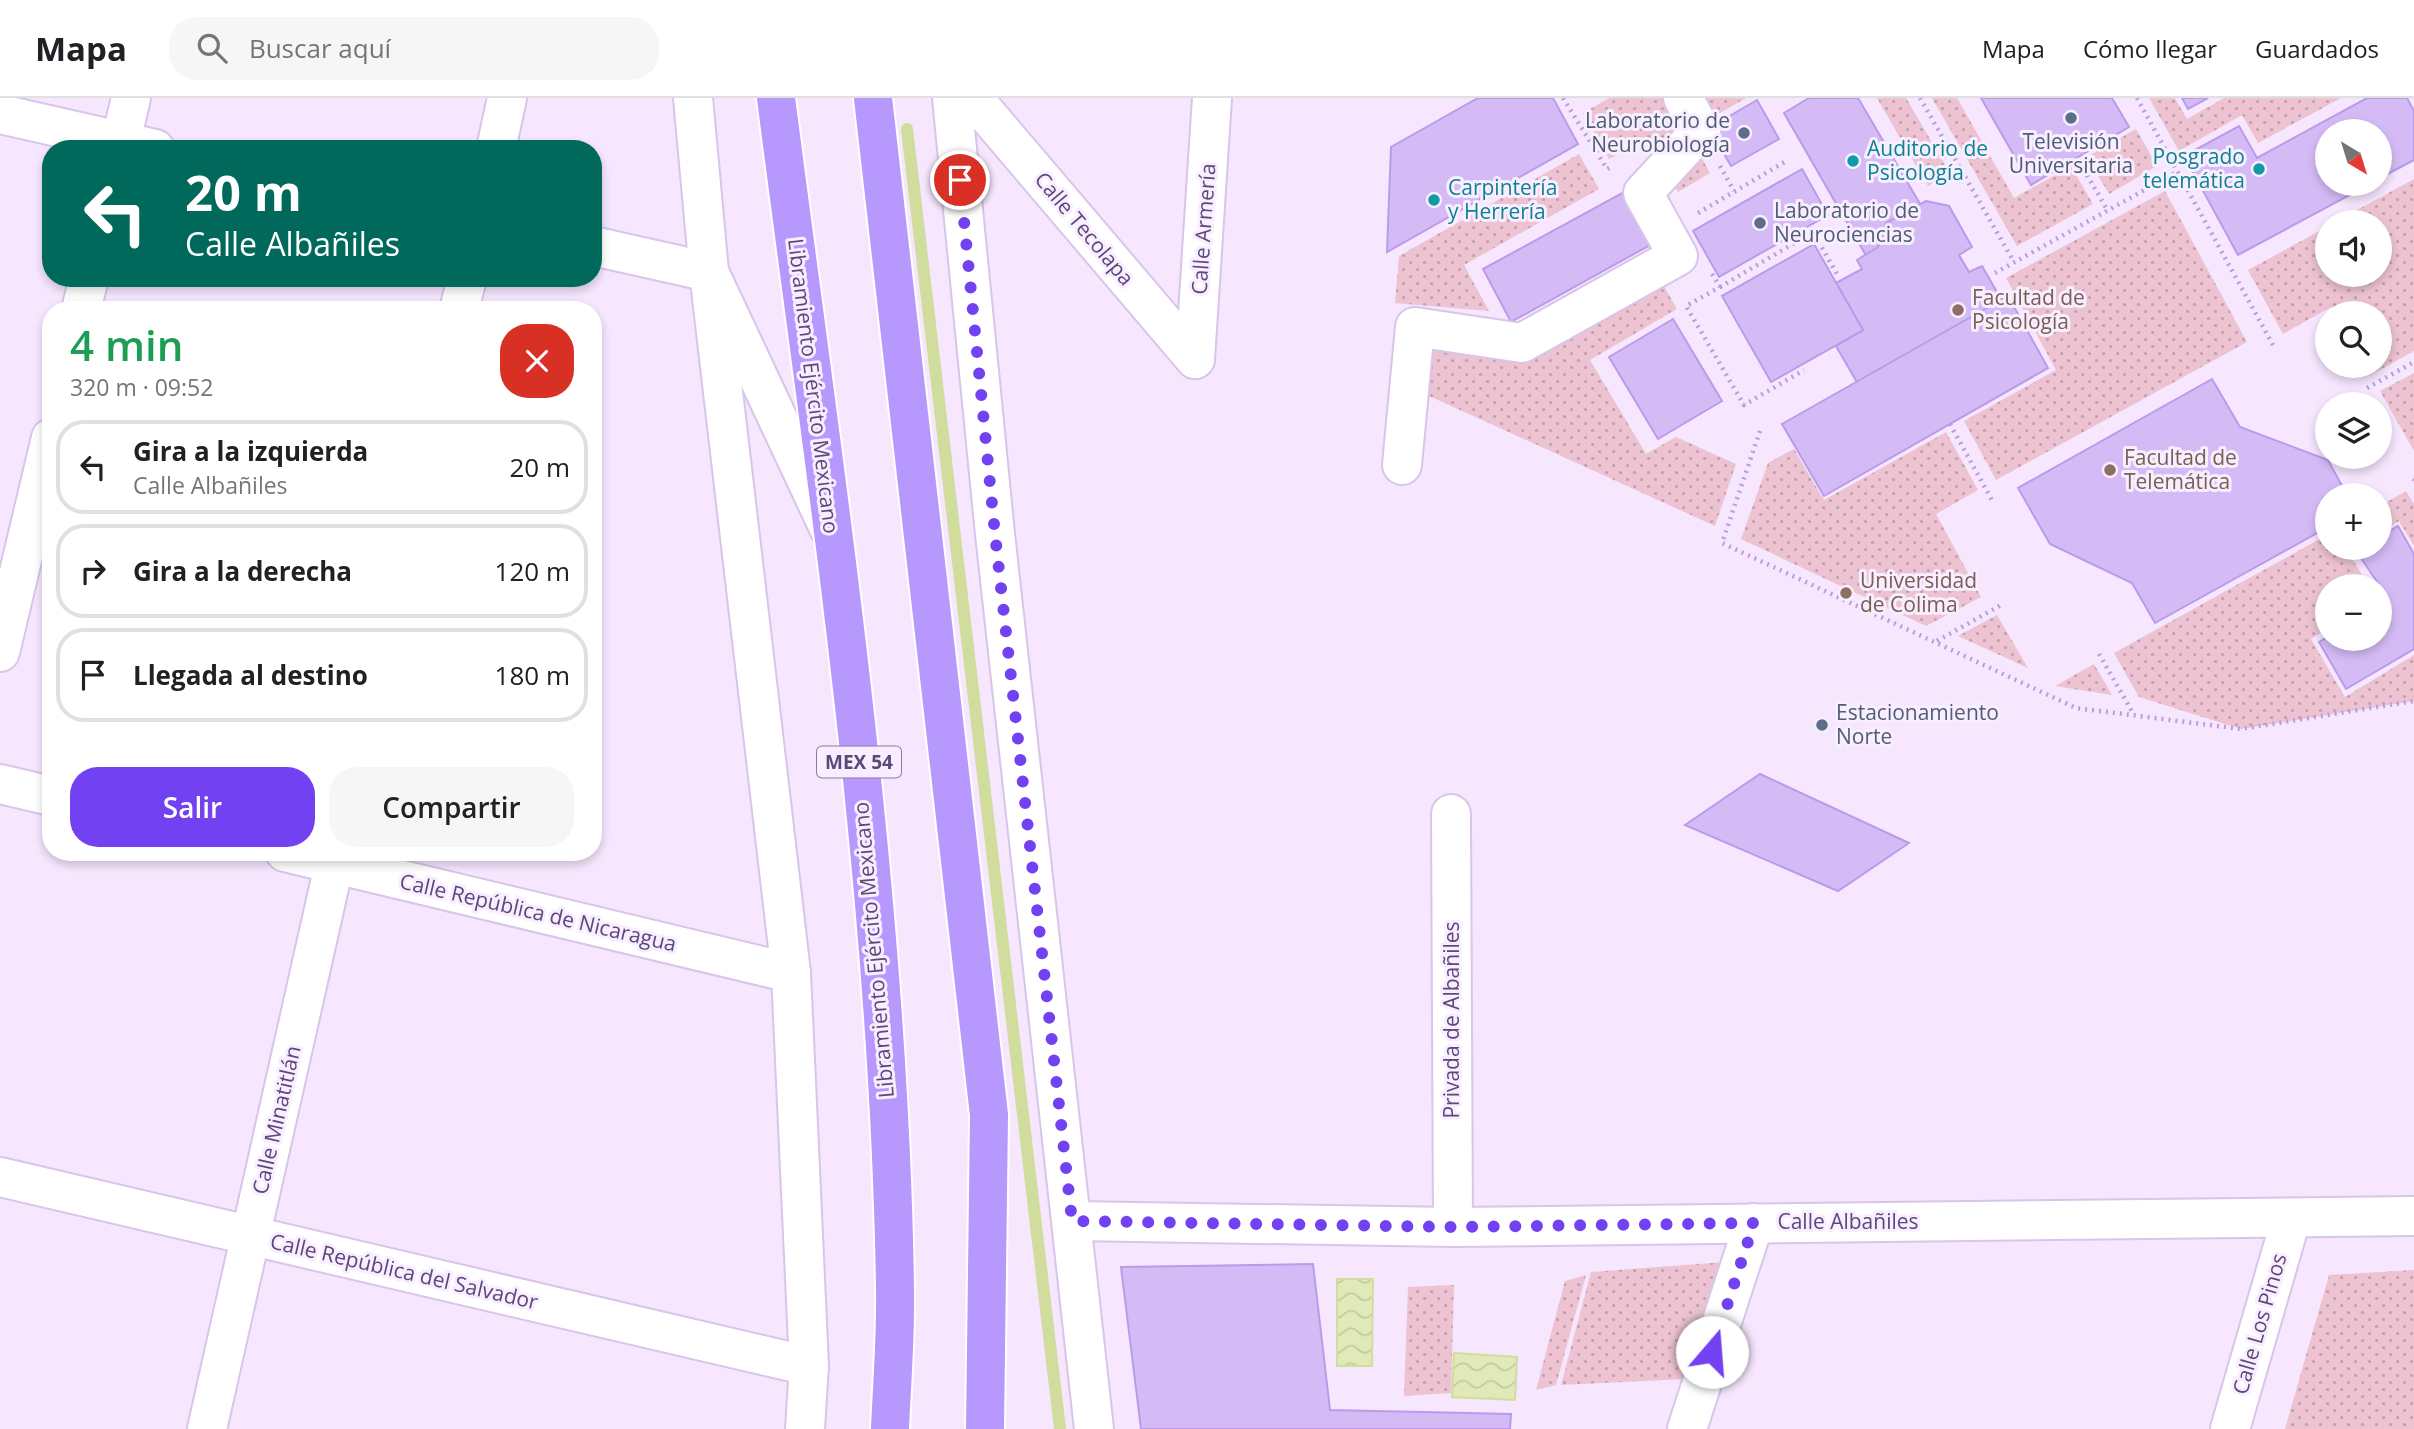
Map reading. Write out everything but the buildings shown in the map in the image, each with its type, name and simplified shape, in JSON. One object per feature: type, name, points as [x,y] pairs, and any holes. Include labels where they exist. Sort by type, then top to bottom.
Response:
[{"type":"highway","name":"Libramiento Ejército Mexicano","points":[[776,98],[852,694],[884,1027],[895,1290],[890,1429]]},
{"type":"highway","points":[[873,98],[989,1115],[985,1429]]},
{"type":"highway","points":[[882,190],[883,98]]},
{"type":"street","points":[[131,98],[132,140]]},
{"type":"street","points":[[498,140],[507,98]]},
{"type":"street","points":[[693,98],[709,272],[791,973],[809,1366],[805,1429]]},
{"type":"street","points":[[952,98],[995,534],[1094,1429]]},
{"type":"street","name":"Calle Tecolapa","points":[[973,98],[1195,359]]},
{"type":"street","name":"Calle Armería","points":[[1195,359],[1212,98]]},
{"type":"street","points":[[1402,465],[1415,327],[1522,343],[1678,256],[1643,193],[1702,130],[1683,98]]},
{"type":"street","points":[[0,114],[107,140]]},
{"type":"street","points":[[602,248],[709,272]]},
{"type":"street","points":[[709,272],[832,533]]},
{"type":"street","points":[[0,652],[42,476]]},
{"type":"street","points":[[0,784],[42,794]]},
{"type":"street","name":"Privada de Albañiles","points":[[1451,814],[1453,1227]]},
{"type":"street","name":"Calle Minatitlán","points":[[207,1429],[335,861]]},
{"type":"street","name":"Calle República de Nicaragua","points":[[348,861],[791,973]]},
{"type":"street","name":"Calle República del Salvador","points":[[0,1177],[809,1366]]},
{"type":"street","name":"Calle Albañiles","points":[[1072,1221],[1453,1227],[2414,1216]]},
{"type":"street","name":"Calle Los Pinos","points":[[2230,1429],[2291,1219]]},
{"type":"street","points":[[1687,1429],[1754,1223]]},
{"type":"path","points":[[1920,98],[2014,262]]},
{"type":"path","points":[[2137,98],[2273,345]]},
{"type":"path","points":[[1692,216],[1788,160]]},
{"type":"path","points":[[2080,163],[2108,211]]},
{"type":"path","points":[[1995,273],[2178,172]]},
{"type":"path","points":[[1804,370],[1744,405],[1686,306],[1813,232],[1838,276]]},
{"type":"path","points":[[1707,265],[1720,287]]},
{"type":"path","points":[[2367,388],[2414,362]]},
{"type":"path","points":[[1950,424],[1993,502]]},
{"type":"path","points":[[1760,432],[1722,542],[2076,708],[2134,713],[2241,729],[2414,701]]},
{"type":"path","points":[[1936,641],[2001,605]]},
{"type":"path","points":[[2099,654],[2134,713]]},
{"type":"shaded area","points":[[1609,98],[1746,98],[1687,132],[1710,173],[1678,192],[1646,138],[1609,159],[1583,113]]},
{"type":"shaded area","points":[[1877,98],[1906,98],[1950,173],[1928,186]]},
{"type":"shaded area","points":[[1932,98],[1957,98],[2014,198],[2071,166],[2093,204],[2017,246]]},
{"type":"shaded area","points":[[2149,98],[2175,98],[2187,119],[2224,98],[2341,98],[2258,143],[2242,115],[2179,151]]},
{"type":"shaded area","points":[[2136,129],[2157,166],[2109,194],[2087,157]]},
{"type":"shaded area","points":[[1579,154],[1599,189],[1464,265],[1489,311],[1395,303],[1399,256]]},
{"type":"shaded area","points":[[2414,179],[2414,351],[2392,363],[2392,301],[2315,301],[2315,316],[2283,334],[2248,270],[2315,234],[2315,287],[2392,287],[2392,210],[2357,210],[2383,196],[2392,196],[2392,191]]},
{"type":"shaded area","points":[[2165,191],[2247,342],[1996,480],[1964,421],[2056,370],[2006,278]]},
{"type":"shaded area","points":[[1661,281],[1677,309],[1590,360],[1646,454],[1676,437],[1736,464],[1715,526],[1427,395],[1434,345],[1524,362]]},
{"type":"shaded area","points":[[2414,373],[2414,451],[2392,412],[2392,392],[2380,391]]},
{"type":"shaded area","points":[[1946,432],[1978,490],[1936,514],[1981,597],[1926,626],[1741,539],[1768,463],[1794,449],[1824,500]]},
{"type":"shaded area","points":[[2406,491],[2414,504],[2414,546],[2399,521],[2392,525],[2392,499]]},
{"type":"shaded area","points":[[2315,542],[2315,560],[2353,560],[2362,574],[2315,574],[2315,636],[2311,639],[2315,651],[2318,651],[2345,697],[2414,655],[2414,701],[2241,729],[2139,697],[2114,653]]},
{"type":"shaded area","points":[[1997,615],[2028,668],[1958,636]]},
{"type":"shaded area","points":[[2094,664],[2112,695],[2055,686]]},
{"type":"shaded area","points":[[1725,1262],[1685,1379],[1561,1385],[1591,1272]]},
{"type":"shaded area","points":[[2414,1270],[2414,1429],[2285,1429],[2329,1275]]},
{"type":"shaded area","points":[[1586,1275],[1556,1385],[1536,1390],[1565,1281]]},
{"type":"shaded area","points":[[1454,1285],[1451,1393],[1404,1396],[1408,1287]]},
{"type":"water","points":[[1337,1279],[1373,1279],[1372,1366],[1337,1366]]},
{"type":"water","points":[[1454,1353],[1517,1357],[1515,1400],[1452,1397]]},
{"type":"waterway","points":[[907,129],[1060,1429]]},
{"type":"place","name":"Televisión Universitaria","points":[[2071,118]]},
{"type":"place","name":"Laboratorio de Neurobiología","points":[[1744,133]]},
{"type":"place","name":"Auditorio de Psicología","points":[[1853,161]]},
{"type":"place","name":"Posgrado telemática","points":[[2259,169]]},
{"type":"place","name":"Carpintería y Herrería","points":[[1434,200]]},
{"type":"place","name":"Laboratorio de Neurociencias","points":[[1760,223]]},
{"type":"place","name":"Facultad de Psicología","points":[[1958,310]]},
{"type":"place","name":"Facultad de Telemática","points":[[2110,470]]},
{"type":"place","name":"Universidad de Colima","points":[[1846,593]]},
{"type":"place","name":"Estacionamiento Norte","points":[[1822,725]]},
{"type":"route","points":[[960,180],[995,534],[1072,1221],[1453,1227],[1754,1223],[1712,1352]]}]
